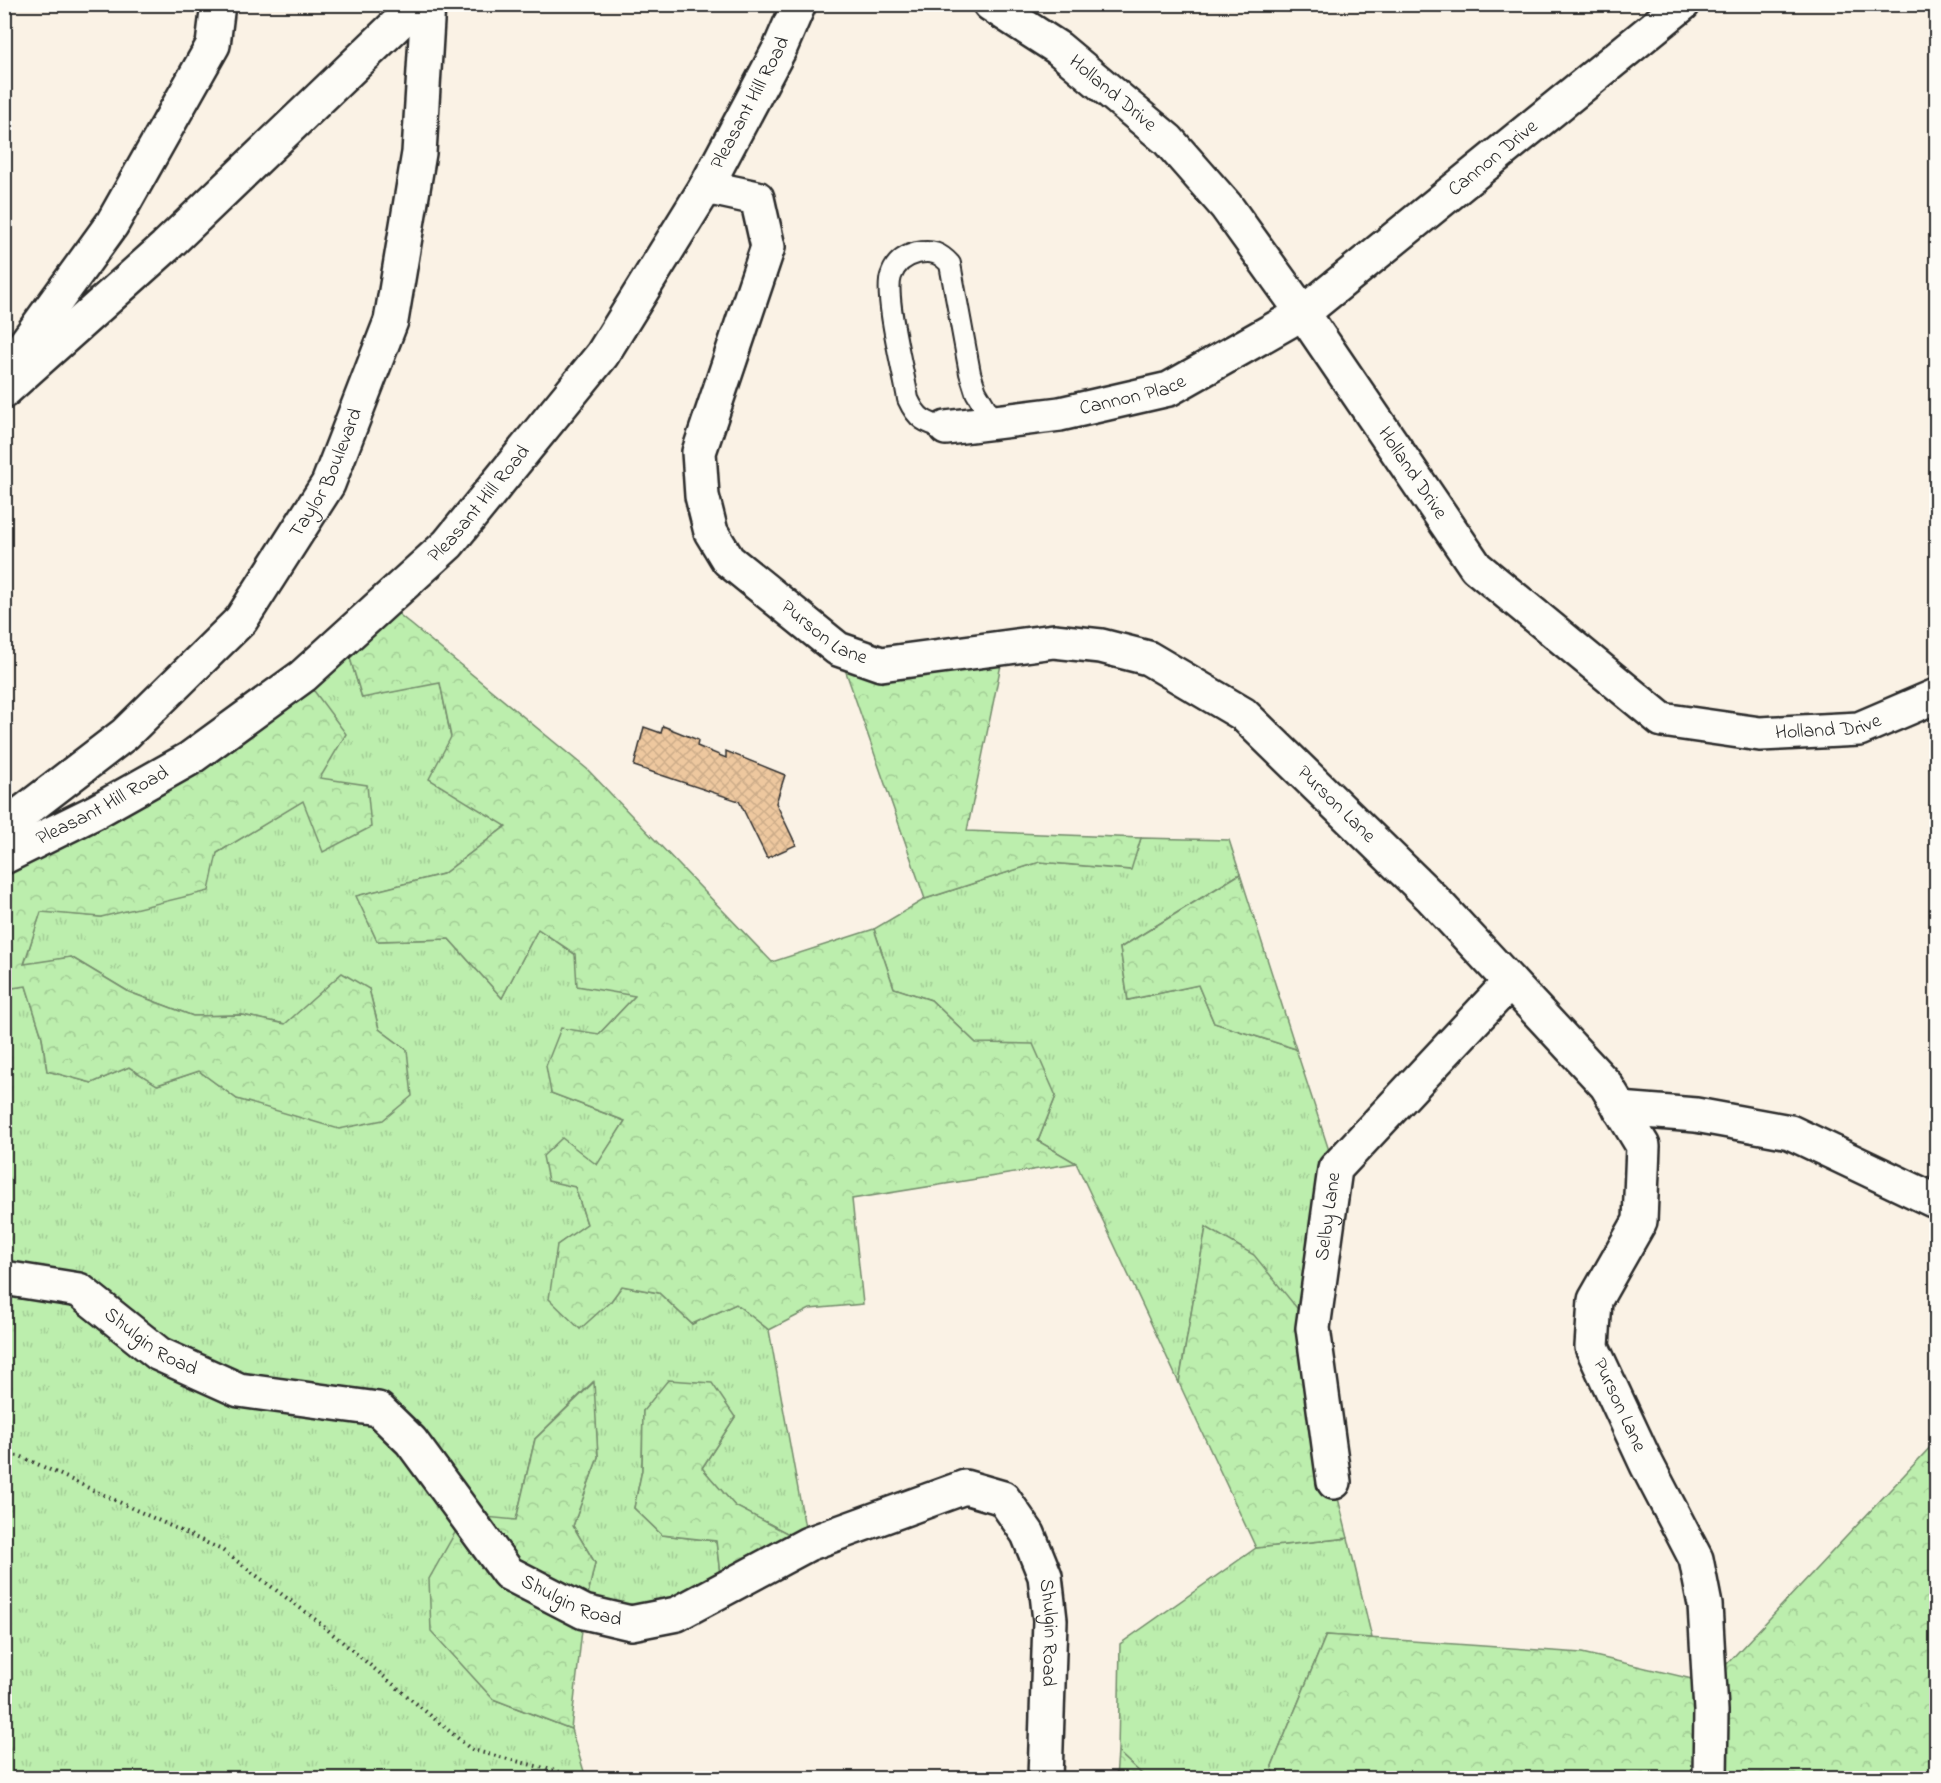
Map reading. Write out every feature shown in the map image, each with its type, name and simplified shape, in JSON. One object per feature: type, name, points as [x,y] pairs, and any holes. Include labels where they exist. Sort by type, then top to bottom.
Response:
[{"type":"street","points":[[4,373],[112,224],[213,45],[218,4]]},
{"type":"street","points":[[4,391],[165,247],[418,4]]},
{"type":"street","name":"Taylor Boulevard","points":[[4,827],[125,734],[241,620],[328,483],[391,321],[420,153],[428,4]]},
{"type":"street","points":[[780,48],[783,4]]},
{"type":"street","name":"Pleasant Hill Road","points":[[4,857],[95,812],[189,759],[303,676],[448,544],[602,355],[706,187],[780,48],[799,4]]},
{"type":"street","name":"Holland Drive","points":[[990,4],[1058,48],[1168,140],[1226,206],[1303,313],[1476,567],[1662,720],[1760,734],[1859,729],[1936,696]]},
{"type":"street","name":"Cannon Drive","points":[[1303,313],[1683,4]]},
{"type":"street","name":"Purson Lane","points":[[706,187],[757,198],[768,247],[699,452],[702,496],[711,532],[728,560],[838,649],[881,664],[1054,641],[1101,646],[1148,658],[1243,714],[1432,898],[1606,1085],[1643,1146],[1640,1221],[1595,1300],[1592,1347],[1647,1465],[1696,1559],[1705,1605],[1711,1711],[1710,1779]]},
{"type":"street","name":"Cannon Place","points":[[946,428],[1060,414],[1169,389],[1303,313]]},
{"type":"street","name":"Selby Lane","points":[[1334,1482],[1312,1328],[1335,1168],[1510,982]]},
{"type":"street","points":[[1620,1108],[1696,1115],[1790,1132],[1933,1200],[1936,1198]]},
{"type":"street","name":"Shulgin Road","points":[[4,1278],[79,1290],[159,1354],[239,1390],[378,1408],[411,1441],[508,1573],[584,1612],[631,1623],[677,1614],[808,1544],[965,1487],[1003,1498],[1028,1534],[1046,1576],[1050,1620],[1046,1779]]},
{"type":"lane","points":[[946,428],[925,423],[915,414],[908,399],[890,297],[890,278],[895,266],[904,258],[930,251],[941,254],[950,264],[970,373],[976,392],[994,422]]},
{"type":"path","points":[[4,1455],[20,1456],[222,1550],[311,1616],[472,1750],[584,1779]]},
{"type":"green space","points":[[384,602],[587,769],[772,962],[874,929],[894,988],[931,1000],[976,1043],[1033,1044],[1056,1096],[1038,1141],[1076,1163],[852,1199],[863,1304],[810,1309],[769,1330],[736,1304],[692,1324],[659,1293],[622,1286],[611,1301],[580,1329],[549,1299],[557,1245],[587,1224],[575,1187],[548,1181],[543,1156],[562,1138],[597,1165],[625,1121],[551,1093],[546,1066],[561,1028],[599,1034],[635,996],[577,986],[575,954],[538,929],[502,998],[449,939],[377,941],[356,896],[443,874],[506,826],[429,779],[451,737],[440,683],[362,698],[344,638]]},
{"type":"green space","points":[[344,638],[362,698],[440,682],[451,738],[506,826],[443,874],[357,896],[377,941],[449,939],[502,998],[538,929],[635,996],[599,1034],[551,1093],[625,1121],[597,1166],[575,1187],[587,1224],[557,1245],[611,1301],[622,1286],[659,1293],[692,1324],[736,1304],[769,1330],[808,1544],[735,1506],[702,1468],[735,1417],[643,1411],[642,1470],[634,1508],[662,1535],[716,1541],[722,1590],[677,1614],[584,1612],[595,1563],[573,1526],[598,1457],[593,1382],[535,1439],[516,1520],[493,1699],[571,1729],[586,1778],[5,1778],[4,989],[26,986],[42,1037],[47,1071],[92,1083],[129,1067],[158,1085],[199,1071],[237,1099],[407,1050],[379,1029],[369,989],[285,1024],[242,1015],[193,1016],[129,992],[71,957],[24,965],[41,911],[101,917],[217,853],[304,800],[319,778],[303,676]]},
{"type":"green space","points":[[838,649],[1004,650],[967,831],[1141,838],[1131,870],[1040,862],[925,899]]},
{"type":"green space","points":[[303,676],[346,734],[320,778],[367,785],[371,827],[323,852],[303,801],[217,853],[209,891],[101,917],[41,912],[24,964],[71,957],[129,992],[193,1016],[242,1015],[285,1024],[342,973],[369,989],[379,1029],[407,1050],[412,1096],[383,1120],[339,1129],[237,1099],[199,1071],[157,1085],[129,1067],[92,1083],[47,1071],[42,1037],[26,986],[5,989],[5,857]]},
{"type":"green space","points":[[1141,838],[1229,840],[1240,874],[1120,948],[1128,1000],[1198,985],[1214,1023],[1296,1049],[1335,1169],[1313,1328],[1206,1227],[1179,1383],[1076,1163],[1038,1141],[1056,1096],[976,1043],[931,1000],[894,988],[874,929],[925,899],[1040,862],[1130,870]]},
{"type":"green space","points":[[1240,874],[1296,1049],[1214,1023],[1198,985],[1128,1000],[1120,948]]},
{"type":"green space","points":[[1206,1227],[1254,1255],[1313,1328],[1334,1482],[1348,1538],[1256,1548],[1179,1383]]},
{"type":"green space","points":[[668,1380],[712,1383],[735,1417],[702,1468],[735,1506],[808,1544],[722,1590],[716,1541],[662,1535],[634,1508],[642,1470],[643,1411]]},
{"type":"green space","points":[[594,1382],[598,1457],[573,1526],[595,1563],[584,1612],[571,1729],[493,1699],[431,1631],[429,1579],[465,1515],[516,1520],[535,1439]]},
{"type":"green space","points":[[1936,1441],[1936,1778],[1274,1778],[1272,1766],[1326,1635],[1582,1653],[1709,1683]]},
{"type":"green space","points":[[1348,1538],[1372,1638],[1326,1635],[1272,1766],[1274,1778],[1146,1778],[1118,1752],[1120,1644],[1256,1548]]},
{"type":"green space","points":[[1118,1752],[1146,1778],[1116,1778]]},
{"type":"building","points":[[663,726],[698,740],[697,746],[726,758],[726,751],[785,775],[776,803],[796,845],[767,858],[739,801],[634,766],[644,727],[661,733]]}]
